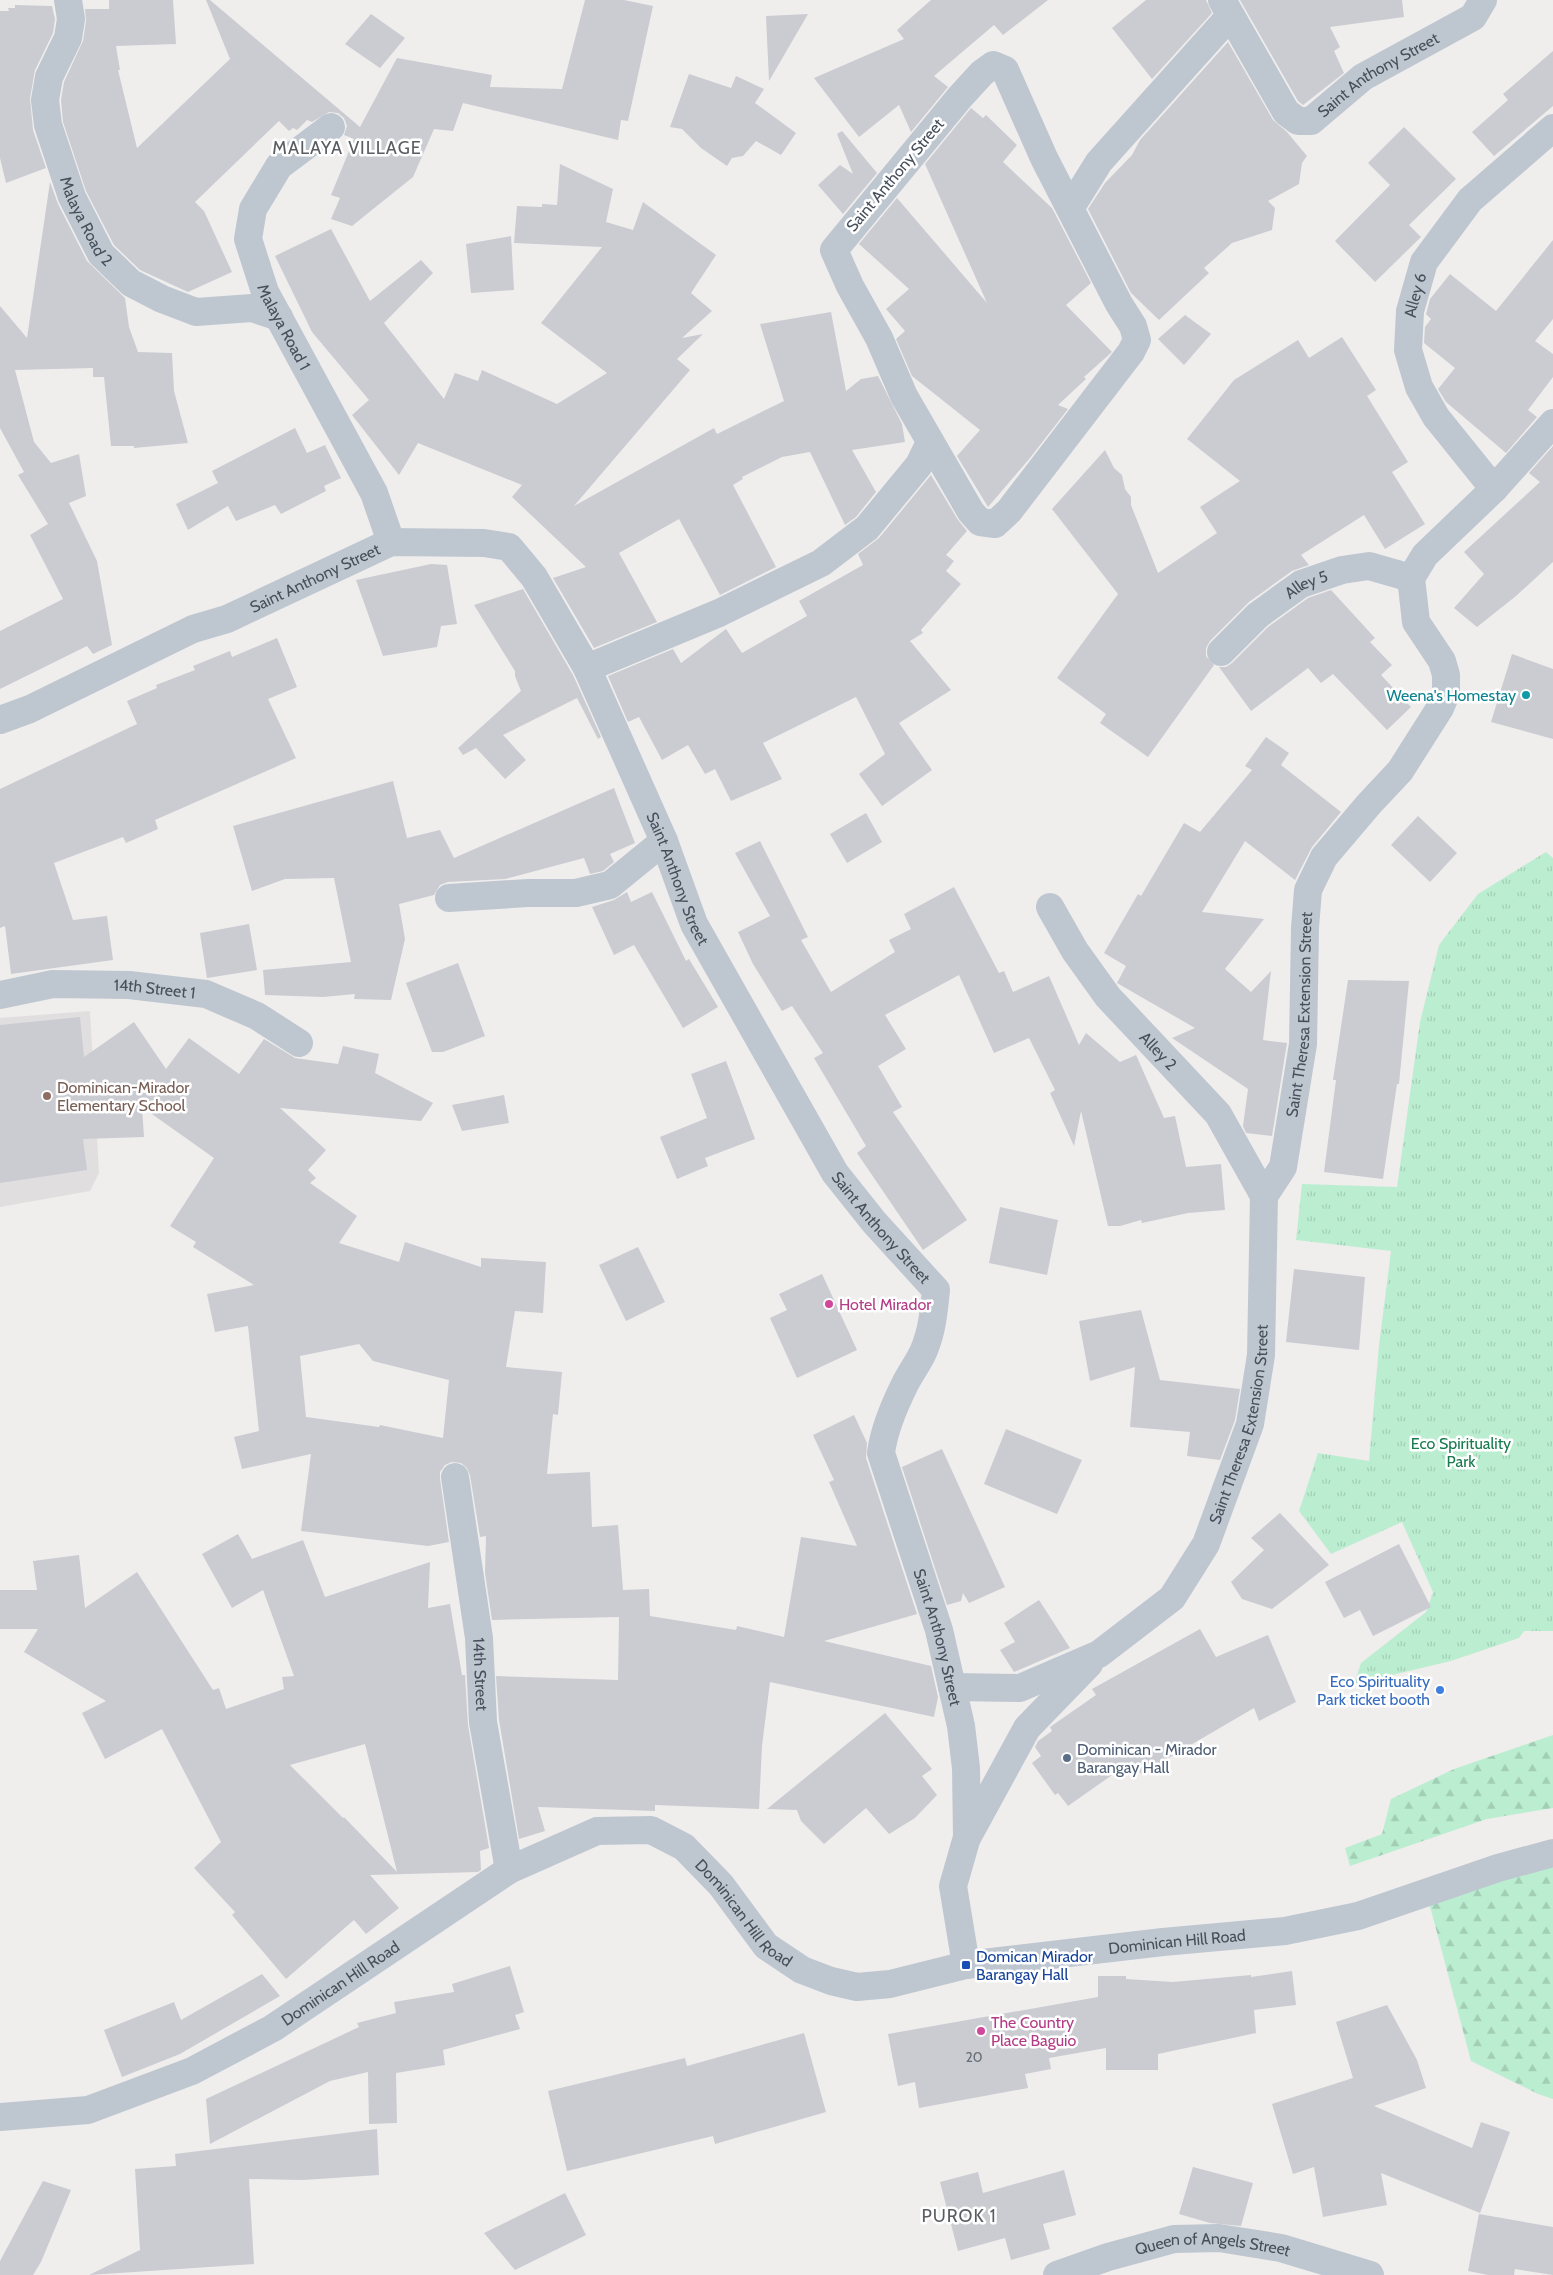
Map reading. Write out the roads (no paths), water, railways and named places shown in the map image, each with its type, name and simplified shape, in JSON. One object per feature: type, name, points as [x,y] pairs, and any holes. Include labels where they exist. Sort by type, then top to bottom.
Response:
[{"type":"street","name":"Malaya Road 2","points":[[68,0],[71,19],[68,38],[49,77],[46,100],[48,124],[72,197],[101,254],[131,283],[162,299],[196,312],[252,308],[279,317]]},
{"type":"street","name":"Saint Anthony Street","points":[[1071,207],[1099,162],[1226,8],[1286,112],[1298,121],[1311,121],[1363,77],[1473,17],[1483,0]]},
{"type":"street","name":"Saint Anthony Street","points":[[994,65],[1005,70],[1044,158],[1133,326],[1137,340],[1131,352],[1009,511],[995,524],[980,522],[972,512],[930,442],[904,396],[879,338],[850,286],[834,250],[955,104],[982,73],[994,65]]},
{"type":"street","name":"Malaya Road 1","points":[[331,127],[279,166],[253,209],[248,239],[265,292],[374,492],[391,542]]},
{"type":"street","name":"Alley 6","points":[[1494,489],[1436,416],[1419,387],[1408,350],[1410,311],[1424,262],[1470,200],[1553,128]]},
{"type":"street","points":[[1411,578],[1425,555],[1494,489],[1553,423]]},
{"type":"street","points":[[587,668],[719,613],[821,563],[867,528],[919,465],[930,442]]},
{"type":"street","name":"Saint Anthony Street","points":[[0,720],[30,709],[192,629],[227,619],[391,542],[484,543],[509,547],[534,577],[587,668],[664,841],[694,924],[835,1173],[874,1222],[936,1290],[934,1320],[924,1350],[905,1384],[892,1413],[883,1437],[881,1453],[939,1630],[961,1726],[966,1768],[967,1837],[953,1886],[966,1966]]},
{"type":"street","name":"Alley 5","points":[[1222,652],[1258,615],[1302,584],[1342,570],[1369,566],[1411,578]]},
{"type":"street","name":"Saint Theresa Extension Street","points":[[952,1688],[1020,1688],[1099,1654],[1122,1639],[1172,1598],[1206,1544],[1250,1424],[1261,1355],[1264,1196],[1284,1166],[1303,1044],[1308,890],[1324,857],[1369,804],[1400,772],[1440,708],[1446,694],[1446,674],[1442,661],[1416,622],[1411,578]]},
{"type":"street","points":[[449,898],[528,893],[576,893],[610,885],[664,841]]},
{"type":"street","name":"Alley 2","points":[[1050,907],[1075,951],[1108,998],[1218,1114],[1264,1196]]},
{"type":"street","name":"14th Street 1","points":[[0,995],[53,984],[129,985],[206,994],[257,1016],[299,1044]]},
{"type":"street","name":"14th Street","points":[[455,1477],[479,1638],[483,1722],[509,1870]]},
{"type":"street","name":"Saint Theresa Extension Street","points":[[967,1837],[1027,1728],[1099,1654]]},
{"type":"street","name":"Dominican Hill Road","points":[[0,2117],[88,2110],[192,2072],[272,2028],[509,1870],[597,1831],[651,1830],[684,1846],[721,1885],[766,1946],[802,1970],[831,1981],[857,1987],[890,1984],[966,1966],[1163,1942],[1285,1931],[1358,1916],[1498,1868],[1553,1853]]},
{"type":"street","name":"Queen of Angels Street","points":[[1056,2275],[1108,2256],[1174,2239],[1219,2238],[1281,2248],[1370,2275]]},
{"type":"place","name":"Weena's Homestay","points":[[1526,695]]},
{"type":"place","name":"Dominican-Mirador Elementary School","points":[[47,1096]]},
{"type":"place","name":"Hotel Mirador","points":[[829,1304]]},
{"type":"place","name":"Eco Spirituality Park ticket booth","points":[[1440,1690]]},
{"type":"place","name":"Dominican - Mirador Barangay Hall","points":[[1067,1758]]},
{"type":"place","name":"Domican Mirador Barangay Hall","points":[[966,1965]]},
{"type":"place","name":"The Country Place Baguio","points":[[981,2031]]},
{"type":"district","name":"MALAYA VILLAGE","points":[[347,148]]},
{"type":"district","name":"PUROK 1","points":[[959,2216]]},
{"type":"park label","name":"Eco Spirituality Park","points":[[1461,1452]]}]
